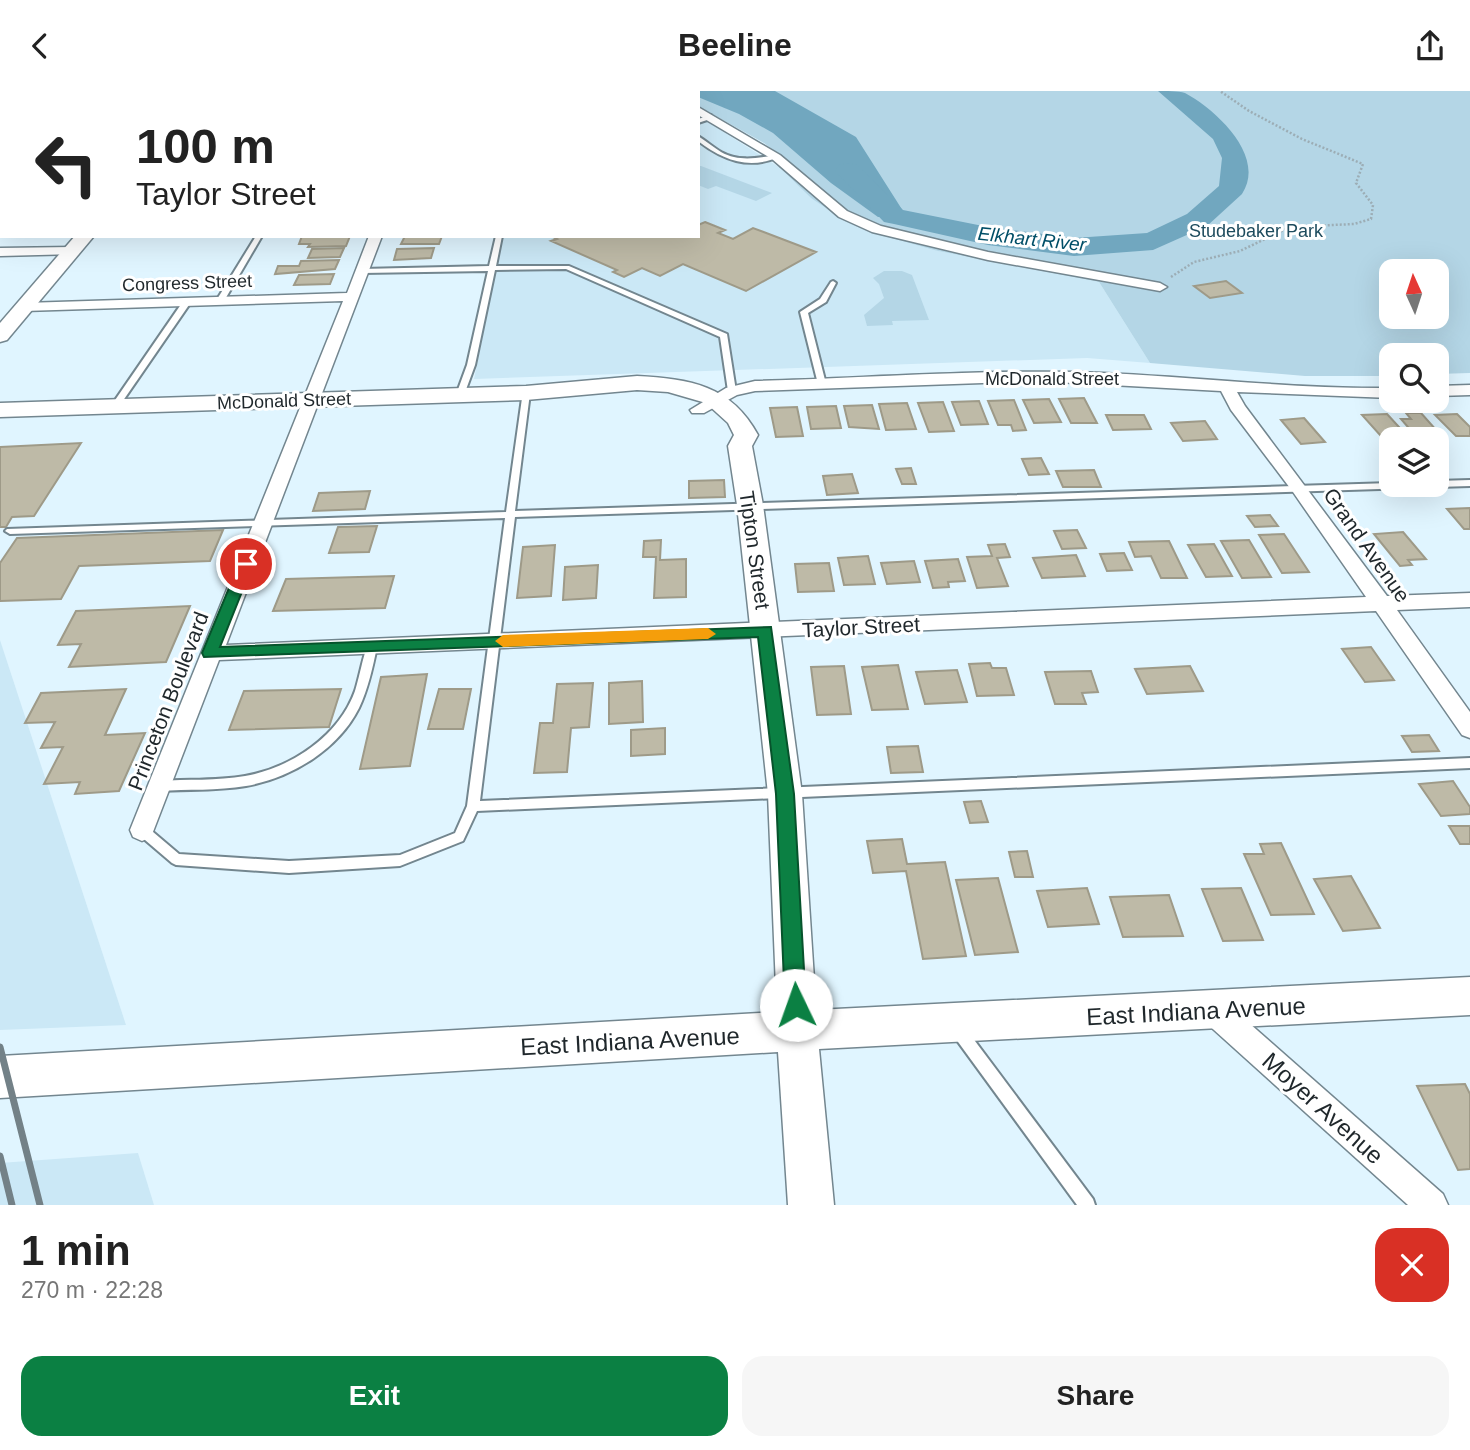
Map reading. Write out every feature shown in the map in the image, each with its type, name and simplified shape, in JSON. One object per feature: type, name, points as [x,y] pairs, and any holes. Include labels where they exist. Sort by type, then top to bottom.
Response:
[{"type":"street","points":[[705,119],[776,157],[843,213],[877,229],[988,256],[1160,288]]},
{"type":"street","name":"Princeton Boulevard","points":[[142,830],[375,238]]},
{"type":"street","points":[[0,252],[78,243]]},
{"type":"street","points":[[0,336],[78,243]]},
{"type":"street","name":"Congress Street","points":[[24,307],[351,297]]},
{"type":"street","name":"McDonald Street","points":[[0,409],[568,391],[664,398],[681,402],[715,400],[755,386],[1078,377],[1321,393],[1379,393]]},
{"type":"street","name":"Grand Avenue","points":[[1227,387],[1237,407],[1299,488],[1470,729]]},
{"type":"street","points":[[1449,391],[1470,390]]},
{"type":"street","name":"Tipton Street","points":[[715,400],[740,446],[766,631],[785,794],[797,1031],[811,1205]]},
{"type":"street","name":"Taylor Street","points":[[210,653],[1470,600]]},
{"type":"street","name":"East Indiana Avenue","points":[[0,1077],[1470,996]]},
{"type":"street","name":"Moyer Avenue","points":[[1214,1011],[1432,1205]]},
{"type":"lane","points":[[700,140],[723,157],[746,161],[776,157]]},
{"type":"lane","points":[[220,301],[258,238]]},
{"type":"lane","points":[[460,395],[471,365],[499,238]]},
{"type":"lane","points":[[362,271],[568,267],[724,336],[715,400]]},
{"type":"lane","points":[[822,384],[804,311],[823,300],[834,283]]},
{"type":"lane","points":[[115,406],[187,302]]},
{"type":"lane","points":[[142,830],[176,859],[289,867],[400,860],[459,837],[473,806],[526,393]]},
{"type":"lane","points":[[1449,484],[1470,483]]},
{"type":"lane","points":[[10,531],[1379,486]]},
{"type":"lane","points":[[159,786],[247,781],[277,772],[294,763],[332,735],[349,716],[366,673],[372,646]]},
{"type":"lane","points":[[473,806],[1470,763]]},
{"type":"lane","points":[[952,1023],[1087,1205]]},
{"type":"path","points":[[1160,288],[1172,275],[1194,262],[1240,251],[1290,227],[1354,224],[1371,219],[1373,205],[1356,183],[1363,163],[1349,155],[1302,139],[1250,111],[1220,91]]},
{"type":"shaded area","points":[[700,91],[775,91],[856,137],[903,211],[894,216],[878,217],[831,183],[773,133],[739,114],[700,98]]},
{"type":"shaded area","points":[[700,117],[779,167],[811,198],[938,251],[1099,282],[1150,363],[1087,358],[474,379],[503,238],[700,238]]},
{"type":"shaded area","points":[[0,640],[126,1025],[0,1030]]},
{"type":"shaded area","points":[[138,1153],[154,1205],[0,1205],[0,1163]]},
{"type":"green space","name":"Studebaker Park","points":[[700,91],[1470,91],[1470,373],[1449,374],[1449,343],[1379,343],[1379,376],[1305,376],[1150,363],[1099,282],[938,251],[888,237],[844,220],[811,198],[779,167],[791,164],[764,143],[700,107]]},
{"type":"green space","points":[[700,166],[772,193],[756,201],[716,186],[708,189],[700,186]]},
{"type":"green space","points":[[884,271],[902,271],[912,275],[929,320],[892,321],[893,325],[867,326],[864,315],[884,298],[879,284],[873,278]]},
{"type":"building","points":[[705,222],[725,230],[718,233],[733,239],[753,228],[816,252],[746,291],[683,264],[660,276],[642,268],[624,277],[613,272],[617,270],[551,241],[557,239],[555,238],[700,238],[700,224]]},
{"type":"building","points":[[301,238],[349,238],[346,246],[308,247],[310,244],[299,244]]},
{"type":"building","points":[[404,238],[441,238],[439,244],[401,244]]},
{"type":"building","points":[[344,248],[340,257],[308,258],[312,249]]},
{"type":"building","points":[[434,248],[431,258],[394,260],[397,249]]},
{"type":"building","points":[[339,260],[335,269],[275,274],[278,266],[299,266],[301,261]]},
{"type":"building","points":[[334,274],[330,284],[294,285],[299,275]]},
{"type":"building","points":[[1226,281],[1242,293],[1210,298],[1194,286]]},
{"type":"building","points":[[1084,398],[1097,423],[1071,423],[1059,399]]},
{"type":"building","points":[[1049,399],[1061,422],[1034,423],[1023,400]]},
{"type":"building","points":[[1014,400],[1026,430],[1013,431],[1011,425],[998,425],[988,401]]},
{"type":"building","points":[[979,401],[988,424],[961,425],[952,402]]},
{"type":"building","points":[[943,402],[954,431],[929,432],[918,403]]},
{"type":"building","points":[[907,403],[916,429],[886,430],[879,404]]},
{"type":"building","points":[[872,405],[879,429],[849,427],[844,406]]},
{"type":"building","points":[[836,406],[841,428],[811,429],[807,407]]},
{"type":"building","points":[[797,407],[803,436],[776,437],[770,408]]},
{"type":"building","points":[[1406,413],[1421,413],[1434,427],[1408,427],[1401,419],[1411,419]]},
{"type":"building","points":[[1387,414],[1399,427],[1379,427],[1379,434],[1362,415]]},
{"type":"building","points":[[1457,414],[1470,427],[1470,436],[1456,436],[1435,415]]},
{"type":"building","points":[[1106,415],[1144,415],[1151,429],[1113,430]]},
{"type":"building","points":[[1304,418],[1325,442],[1301,444],[1281,420]]},
{"type":"building","points":[[1205,421],[1217,439],[1183,441],[1171,423]]},
{"type":"building","points":[[81,443],[34,516],[12,517],[6,527],[0,527],[0,447]]},
{"type":"building","points":[[1041,458],[1049,474],[1029,475],[1022,459]]},
{"type":"building","points":[[911,468],[916,484],[902,484],[896,469]]},
{"type":"building","points":[[1094,470],[1101,487],[1063,487],[1056,471]]},
{"type":"building","points":[[852,474],[858,493],[827,495],[823,476]]},
{"type":"building","points":[[724,480],[725,497],[689,498],[689,481]]},
{"type":"building","points":[[370,491],[365,509],[313,511],[319,493]]},
{"type":"building","points":[[1470,508],[1470,529],[1464,529],[1447,509]]},
{"type":"building","points":[[1270,515],[1278,526],[1255,527],[1247,516]]},
{"type":"building","points":[[377,526],[369,552],[329,553],[338,527]]},
{"type":"building","points":[[223,530],[210,561],[79,566],[61,599],[0,601],[0,563],[17,538]]},
{"type":"building","points":[[1077,530],[1086,548],[1062,549],[1054,531]]},
{"type":"building","points":[[1403,532],[1426,559],[1408,560],[1412,565],[1400,566],[1374,534]]},
{"type":"building","points":[[1284,534],[1309,572],[1282,573],[1259,535]]},
{"type":"building","points":[[661,540],[660,560],[686,559],[686,597],[654,598],[656,557],[643,557],[644,541]]},
{"type":"building","points":[[1249,540],[1271,577],[1242,578],[1221,541]]},
{"type":"building","points":[[1169,541],[1187,578],[1161,578],[1151,556],[1135,557],[1129,542]]},
{"type":"building","points":[[1005,544],[1010,557],[997,558],[1008,586],[977,588],[967,557],[992,556],[988,545]]},
{"type":"building","points":[[1214,544],[1232,576],[1206,577],[1188,545]]},
{"type":"building","points":[[555,545],[551,596],[517,598],[523,547]]},
{"type":"building","points":[[1124,553],[1132,570],[1107,571],[1100,554]]},
{"type":"building","points":[[1076,555],[1085,576],[1042,578],[1033,558]]},
{"type":"building","points":[[868,556],[875,584],[844,585],[838,558]]},
{"type":"building","points":[[958,559],[965,581],[948,582],[949,587],[933,588],[925,561]]},
{"type":"building","points":[[914,561],[920,582],[887,584],[881,563]]},
{"type":"building","points":[[829,563],[834,591],[798,592],[795,564]]},
{"type":"building","points":[[598,565],[596,598],[563,600],[565,567]]},
{"type":"building","points":[[394,576],[385,608],[273,611],[286,579]]},
{"type":"building","points":[[190,606],[166,662],[69,667],[81,644],[58,645],[76,611]]},
{"type":"building","points":[[1371,647],[1394,680],[1365,682],[1342,649]]},
{"type":"building","points":[[990,663],[992,668],[1006,668],[1014,695],[977,696],[969,664]]},
{"type":"building","points":[[898,665],[908,709],[872,710],[862,667]]},
{"type":"building","points":[[844,666],[851,714],[817,715],[811,667]]},
{"type":"building","points":[[1190,666],[1203,691],[1147,694],[1135,669]]},
{"type":"building","points":[[957,670],[967,702],[925,704],[916,672]]},
{"type":"building","points":[[1091,671],[1098,692],[1082,693],[1086,704],[1055,704],[1045,672]]},
{"type":"building","points":[[427,674],[410,766],[360,769],[381,677]]},
{"type":"building","points":[[642,681],[643,722],[609,724],[609,683]]},
{"type":"building","points":[[593,683],[589,727],[571,728],[567,772],[534,773],[540,723],[553,723],[557,684]]},
{"type":"building","points":[[126,689],[105,735],[145,733],[119,791],[75,794],[80,782],[44,784],[63,747],[41,748],[55,722],[25,723],[41,693]]},
{"type":"building","points":[[341,689],[329,727],[229,730],[244,691]]},
{"type":"building","points":[[439,689],[471,689],[463,729],[428,729]]},
{"type":"building","points":[[665,728],[665,754],[631,756],[631,730]]},
{"type":"building","points":[[1429,735],[1439,751],[1412,752],[1402,736]]},
{"type":"building","points":[[918,746],[923,772],[891,773],[887,747]]},
{"type":"building","points":[[1453,781],[1470,807],[1470,814],[1441,816],[1419,784]]},
{"type":"building","points":[[981,801],[988,822],[970,823],[964,802]]},
{"type":"building","points":[[1449,826],[1470,826],[1470,844],[1460,844]]},
{"type":"building","points":[[902,839],[907,864],[945,862],[966,956],[923,959],[906,871],[873,873],[867,841]]},
{"type":"building","points":[[1281,843],[1314,914],[1271,915],[1244,854],[1264,854],[1260,844]]},
{"type":"building","points":[[1027,851],[1033,877],[1015,877],[1009,852]]},
{"type":"building","points":[[1351,876],[1380,928],[1343,931],[1314,879]]},
{"type":"building","points":[[998,878],[1018,952],[975,955],[956,880]]},
{"type":"building","points":[[1087,888],[1099,924],[1048,927],[1037,891]]},
{"type":"building","points":[[1241,888],[1263,940],[1223,941],[1202,889]]},
{"type":"building","points":[[1169,895],[1183,936],[1123,937],[1110,897]]},
{"type":"building","points":[[1465,1084],[1470,1094],[1470,1169],[1458,1170],[1417,1086]]},
{"type":"waterway","name":"Elkhart River","points":[[848,171],[894,216],[988,236],[1074,247],[1153,241],[1197,220],[1232,188],[1235,158],[1223,135],[1169,91]]},
{"type":"railway","points":[[0,1047],[40,1205]]},
{"type":"railway","points":[[0,1156],[12,1205]]},
{"type":"slow traffic","points":[[503,641],[708,634]]},
{"type":"route","points":[[246,564],[210,653],[766,631],[785,794],[796,1005]]}]
